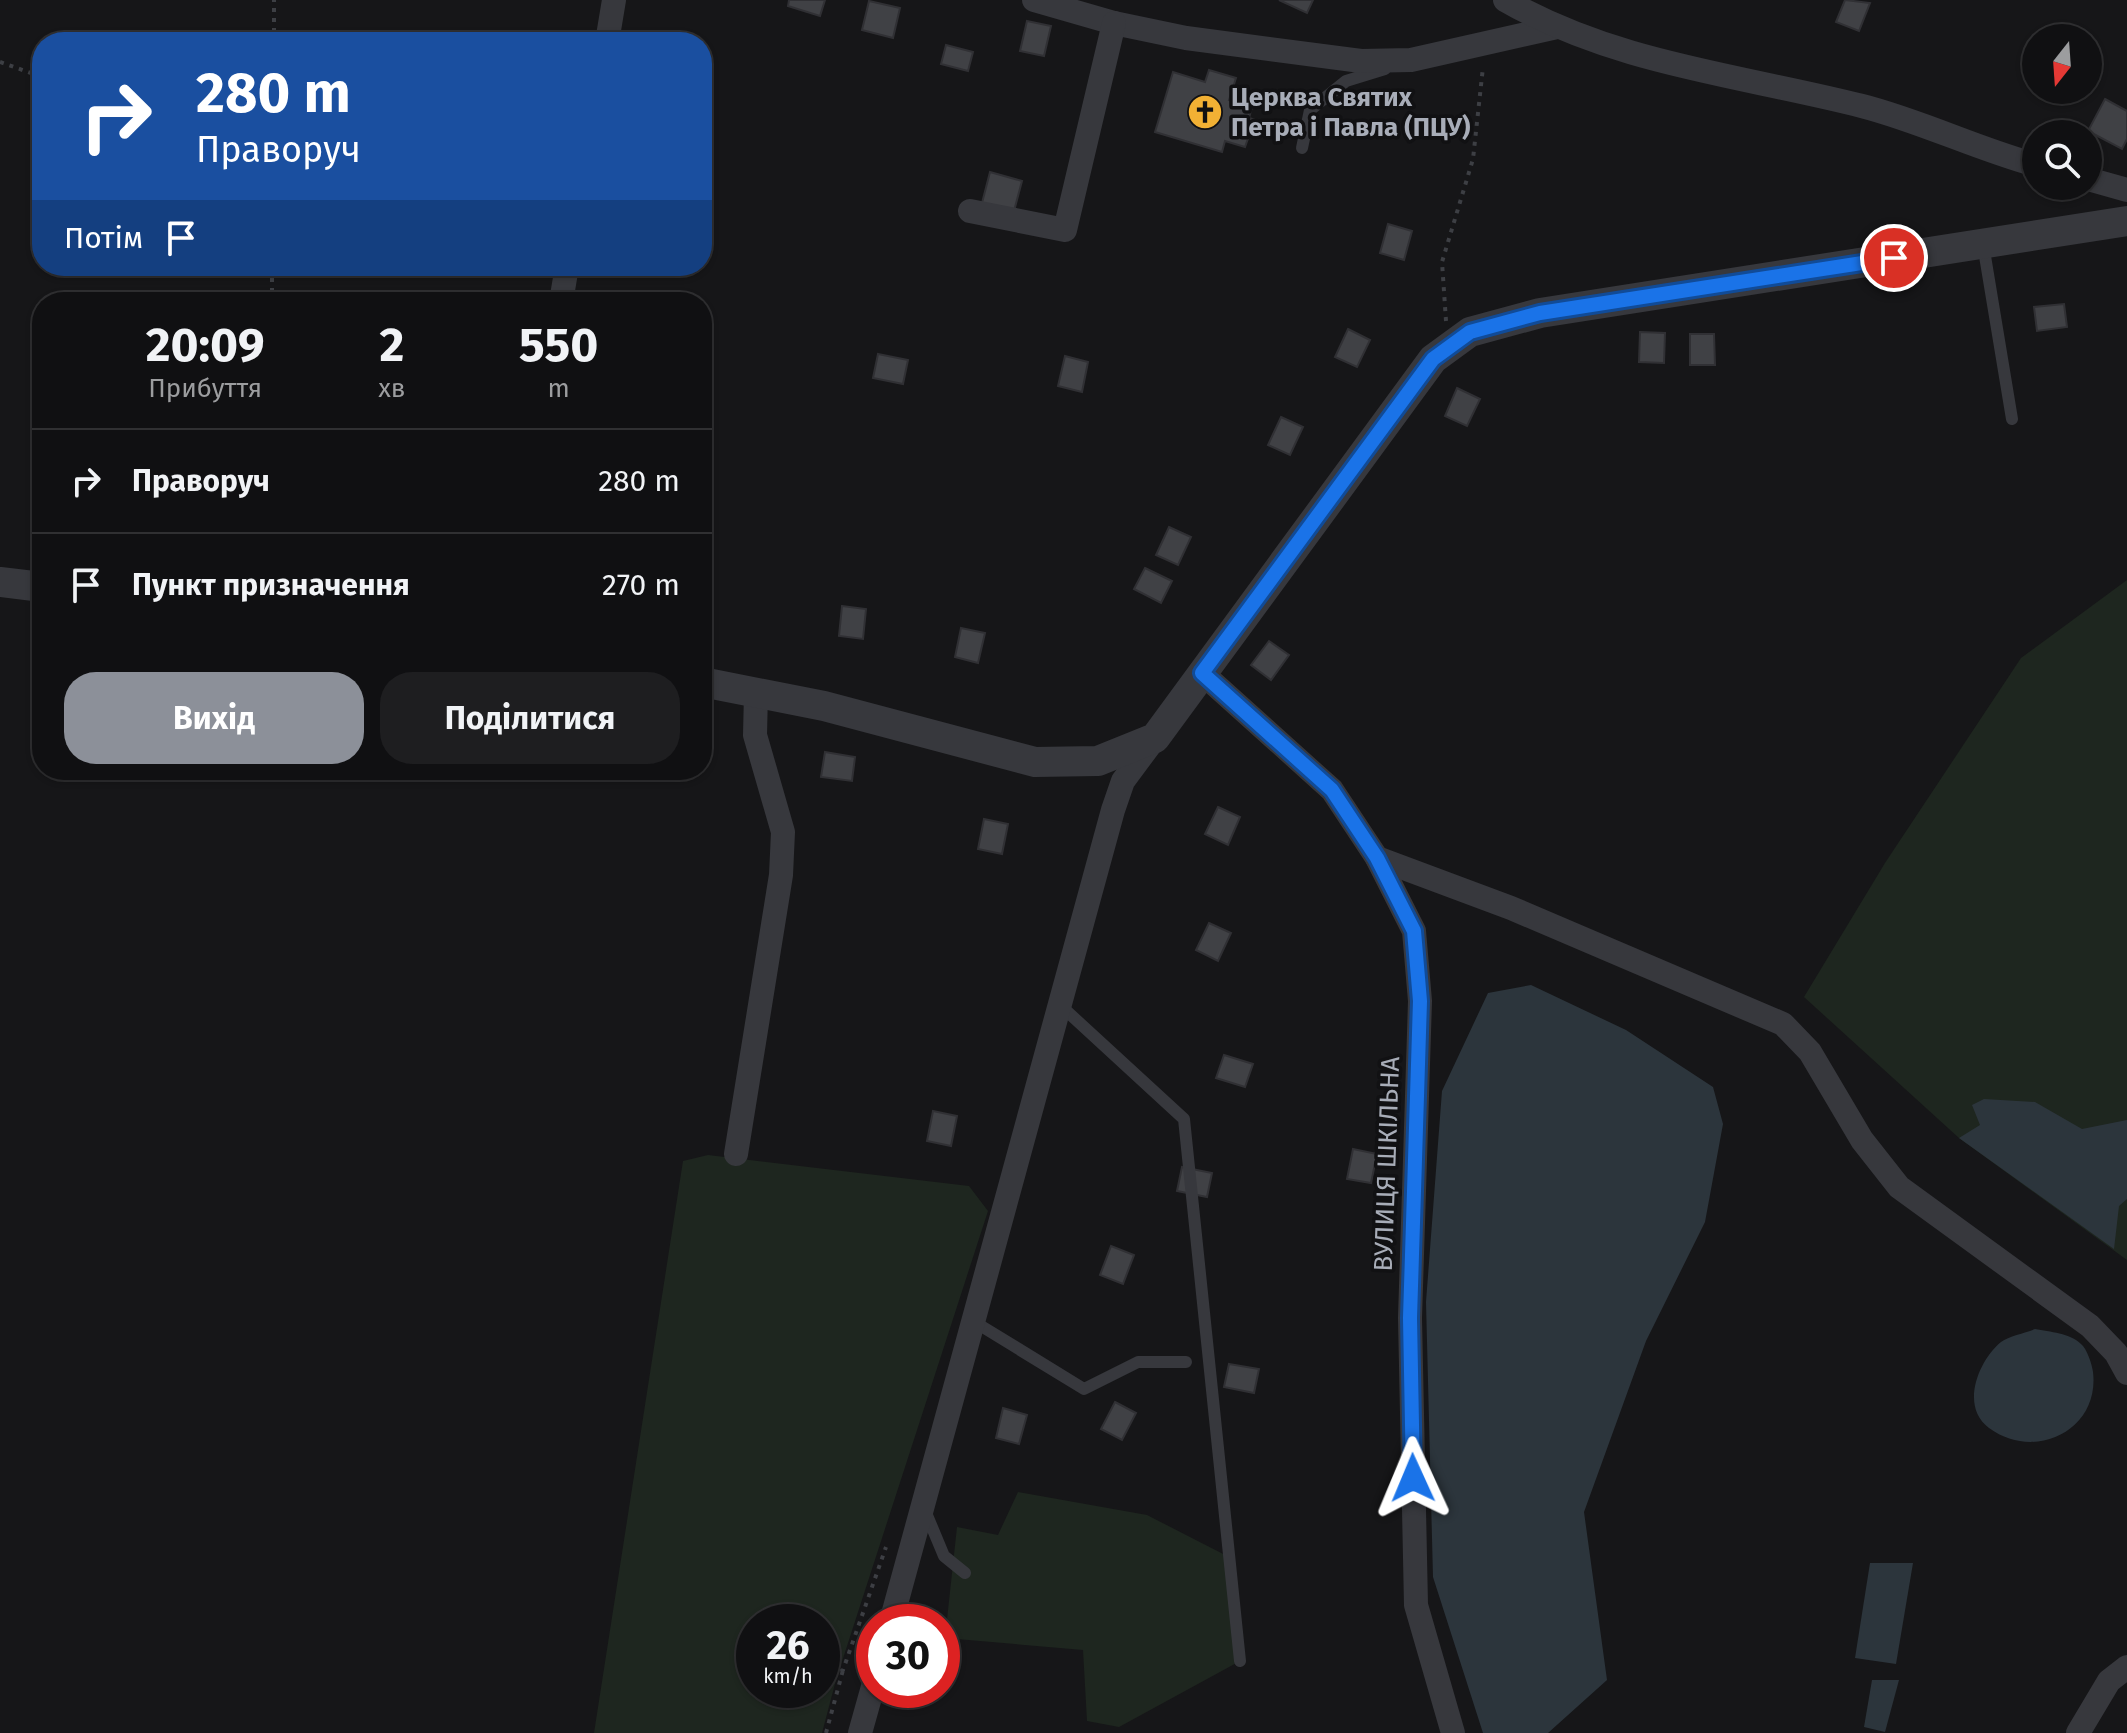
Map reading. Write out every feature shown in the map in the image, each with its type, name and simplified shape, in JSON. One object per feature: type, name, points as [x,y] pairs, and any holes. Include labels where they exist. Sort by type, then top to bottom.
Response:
[{"type":"street","points":[[609,32],[614,0]]},
{"type":"street","points":[[1034,0],[1114,23],[1186,38],[1361,61],[1411,60],[1557,27]]},
{"type":"street","points":[[1505,0],[1557,27],[1636,56],[1865,107],[2022,160]]},
{"type":"street","points":[[970,211],[1065,230],[1114,23]]},
{"type":"street","points":[[2102,183],[2127,190]]},
{"type":"street","points":[[896,1604],[1123,781],[1433,359],[1470,332],[1540,313],[2127,221]]},
{"type":"street","points":[[0,582],[32,586]]},
{"type":"street","name":"ВУЛИЦЯ ШКІЛЬНА","points":[[1202,673],[1332,790],[1377,858],[1414,931],[1420,1001],[1410,1318],[1416,1605],[1453,1733]]},
{"type":"street","points":[[712,684],[824,706],[1035,762],[1098,761],[1155,738]]},
{"type":"street","points":[[736,1154],[781,875],[783,832],[755,735],[756,693]]},
{"type":"street","points":[[1377,858],[1496,902],[1783,1024],[1810,1052],[1862,1140],[1899,1187],[2090,1326],[2116,1353],[2127,1373]]},
{"type":"street","points":[[2078,1733],[2109,1681],[2127,1667]]},
{"type":"street","points":[[860,1733],[867,1708]]},
{"type":"lane","points":[[1302,148],[1310,110],[1346,81],[1411,60]]},
{"type":"lane","points":[[1983,244],[2012,419]]},
{"type":"lane","points":[[1060,1005],[1184,1119],[1240,1661]]},
{"type":"lane","points":[[973,1321],[1084,1389],[1138,1362],[1186,1362]]},
{"type":"lane","points":[[923,1505],[944,1556],[965,1573]]},
{"type":"path","points":[[274,0],[274,32]]},
{"type":"path","points":[[1447,349],[1442,262],[1473,159],[1485,44]]},
{"type":"path","points":[[0,62],[32,73]]},
{"type":"path","points":[[826,1733],[843,1670]]},
{"type":"shaded area","points":[[2127,580],[2127,1260],[1959,1138],[1804,997],[1885,863],[2021,658]]},
{"type":"shaded area","points":[[1531,985],[1626,1030],[1713,1087],[1723,1124],[1705,1222],[1646,1341],[1584,1512],[1607,1680],[1548,1733],[1483,1733],[1433,1577],[1426,1302],[1442,1091],[1488,993]]},
{"type":"shaded area","points":[[1984,1099],[2035,1102],[2082,1129],[2127,1120],[2127,1199],[2119,1206],[2114,1249],[1959,1138],[1980,1125],[1972,1105]]},
{"type":"shaded area","points":[[708,1155],[969,1186],[988,1211],[861,1604],[856,1604],[856,1618],[840,1668],[840,1604],[736,1604],[736,1708],[829,1708],[822,1733],[594,1733],[683,1161]]},
{"type":"shaded area","points":[[2035,1329],[2066,1335],[2083,1346],[2092,1369],[2092,1392],[2086,1410],[2075,1424],[2044,1441],[2026,1442],[2007,1438],[1989,1428],[1980,1419],[1974,1397],[1979,1372],[1993,1350],[2004,1340]]},
{"type":"shaded area","points":[[1018,1492],[1147,1515],[1229,1557],[1240,1661],[1119,1727],[1087,1721],[1083,1650],[960,1639],[960,1604],[949,1604],[957,1527],[998,1535]]},
{"type":"shaded area","points":[[1870,1563],[1913,1563],[1896,1664],[1855,1658]]},
{"type":"shaded area","points":[[1872,1680],[1899,1680],[1885,1732],[1864,1727]]},
{"type":"building","points":[[789,0],[825,0],[820,16],[788,6]]},
{"type":"building","points":[[1279,0],[1313,0],[1307,13]]},
{"type":"building","points":[[1845,0],[1870,3],[1859,31],[1836,22]]},
{"type":"building","points":[[869,1],[900,8],[893,38],[862,30]]},
{"type":"building","points":[[1027,21],[1051,26],[1044,56],[1020,51]]},
{"type":"building","points":[[946,45],[973,52],[968,71],[941,64]]},
{"type":"building","name":"Церква Святих Петра і Павла (ПЦУ)","points":[[1209,70],[1236,78],[1229,100],[1252,107],[1249,118],[1266,123],[1262,136],[1250,133],[1245,147],[1225,141],[1222,152],[1155,132],[1173,72],[1205,82]]},
{"type":"building","points":[[2105,99],[2127,111],[2127,139],[2122,149],[2102,138],[2102,120],[2094,120]]},
{"type":"building","points":[[990,172],[1022,181],[1014,211],[982,203]]},
{"type":"building","points":[[1388,224],[1412,231],[1404,260],[1380,253]]},
{"type":"building","points":[[2064,304],[2067,327],[2037,331],[2034,307]]},
{"type":"building","points":[[1348,329],[1370,340],[1357,367],[1335,357]]},
{"type":"building","points":[[1640,332],[1665,333],[1664,363],[1639,362]]},
{"type":"building","points":[[1690,334],[1714,334],[1715,365],[1690,365]]},
{"type":"building","points":[[878,354],[908,360],[903,384],[873,378]]},
{"type":"building","points":[[1065,356],[1088,362],[1082,392],[1058,386]]},
{"type":"building","points":[[1457,388],[1480,399],[1467,426],[1445,416]]},
{"type":"building","points":[[1281,417],[1303,427],[1290,455],[1268,445]]},
{"type":"building","points":[[1169,527],[1191,537],[1178,565],[1156,555]]},
{"type":"building","points":[[1145,568],[1172,581],[1161,603],[1134,589]]},
{"type":"building","points":[[842,606],[866,609],[863,639],[839,636]]},
{"type":"building","points":[[961,628],[985,633],[978,663],[955,657]]},
{"type":"building","points":[[1269,641],[1289,655],[1271,680],[1251,665]]},
{"type":"building","points":[[825,752],[855,757],[852,781],[821,777]]},
{"type":"building","points":[[1218,807],[1240,817],[1228,845],[1205,834]]},
{"type":"building","points":[[984,819],[1008,824],[1002,854],[978,849]]},
{"type":"building","points":[[1209,923],[1231,933],[1218,961],[1196,950]]},
{"type":"building","points":[[1224,1055],[1253,1064],[1245,1087],[1216,1078]]},
{"type":"building","points":[[933,1111],[957,1116],[951,1146],[927,1141]]},
{"type":"building","points":[[1353,1149],[1377,1154],[1371,1183],[1347,1179]]},
{"type":"building","points":[[1182,1167],[1212,1173],[1207,1197],[1177,1191]]},
{"type":"building","points":[[1111,1246],[1134,1255],[1123,1284],[1100,1275]]},
{"type":"building","points":[[1229,1364],[1259,1369],[1254,1393],[1224,1387]]},
{"type":"building","points":[[1115,1402],[1136,1413],[1122,1440],[1101,1429]]},
{"type":"building","points":[[1003,1408],[1027,1415],[1019,1444],[996,1438]]},
{"type":"place","name":"Церква Святих Петра і Павла (ПЦУ)","points":[[1205,112]]},
{"type":"route","points":[[1413,1478],[1410,1318],[1420,1001],[1414,931],[1377,858],[1332,790],[1202,673],[1433,359],[1470,332],[1540,313],[1894,258]]}]
